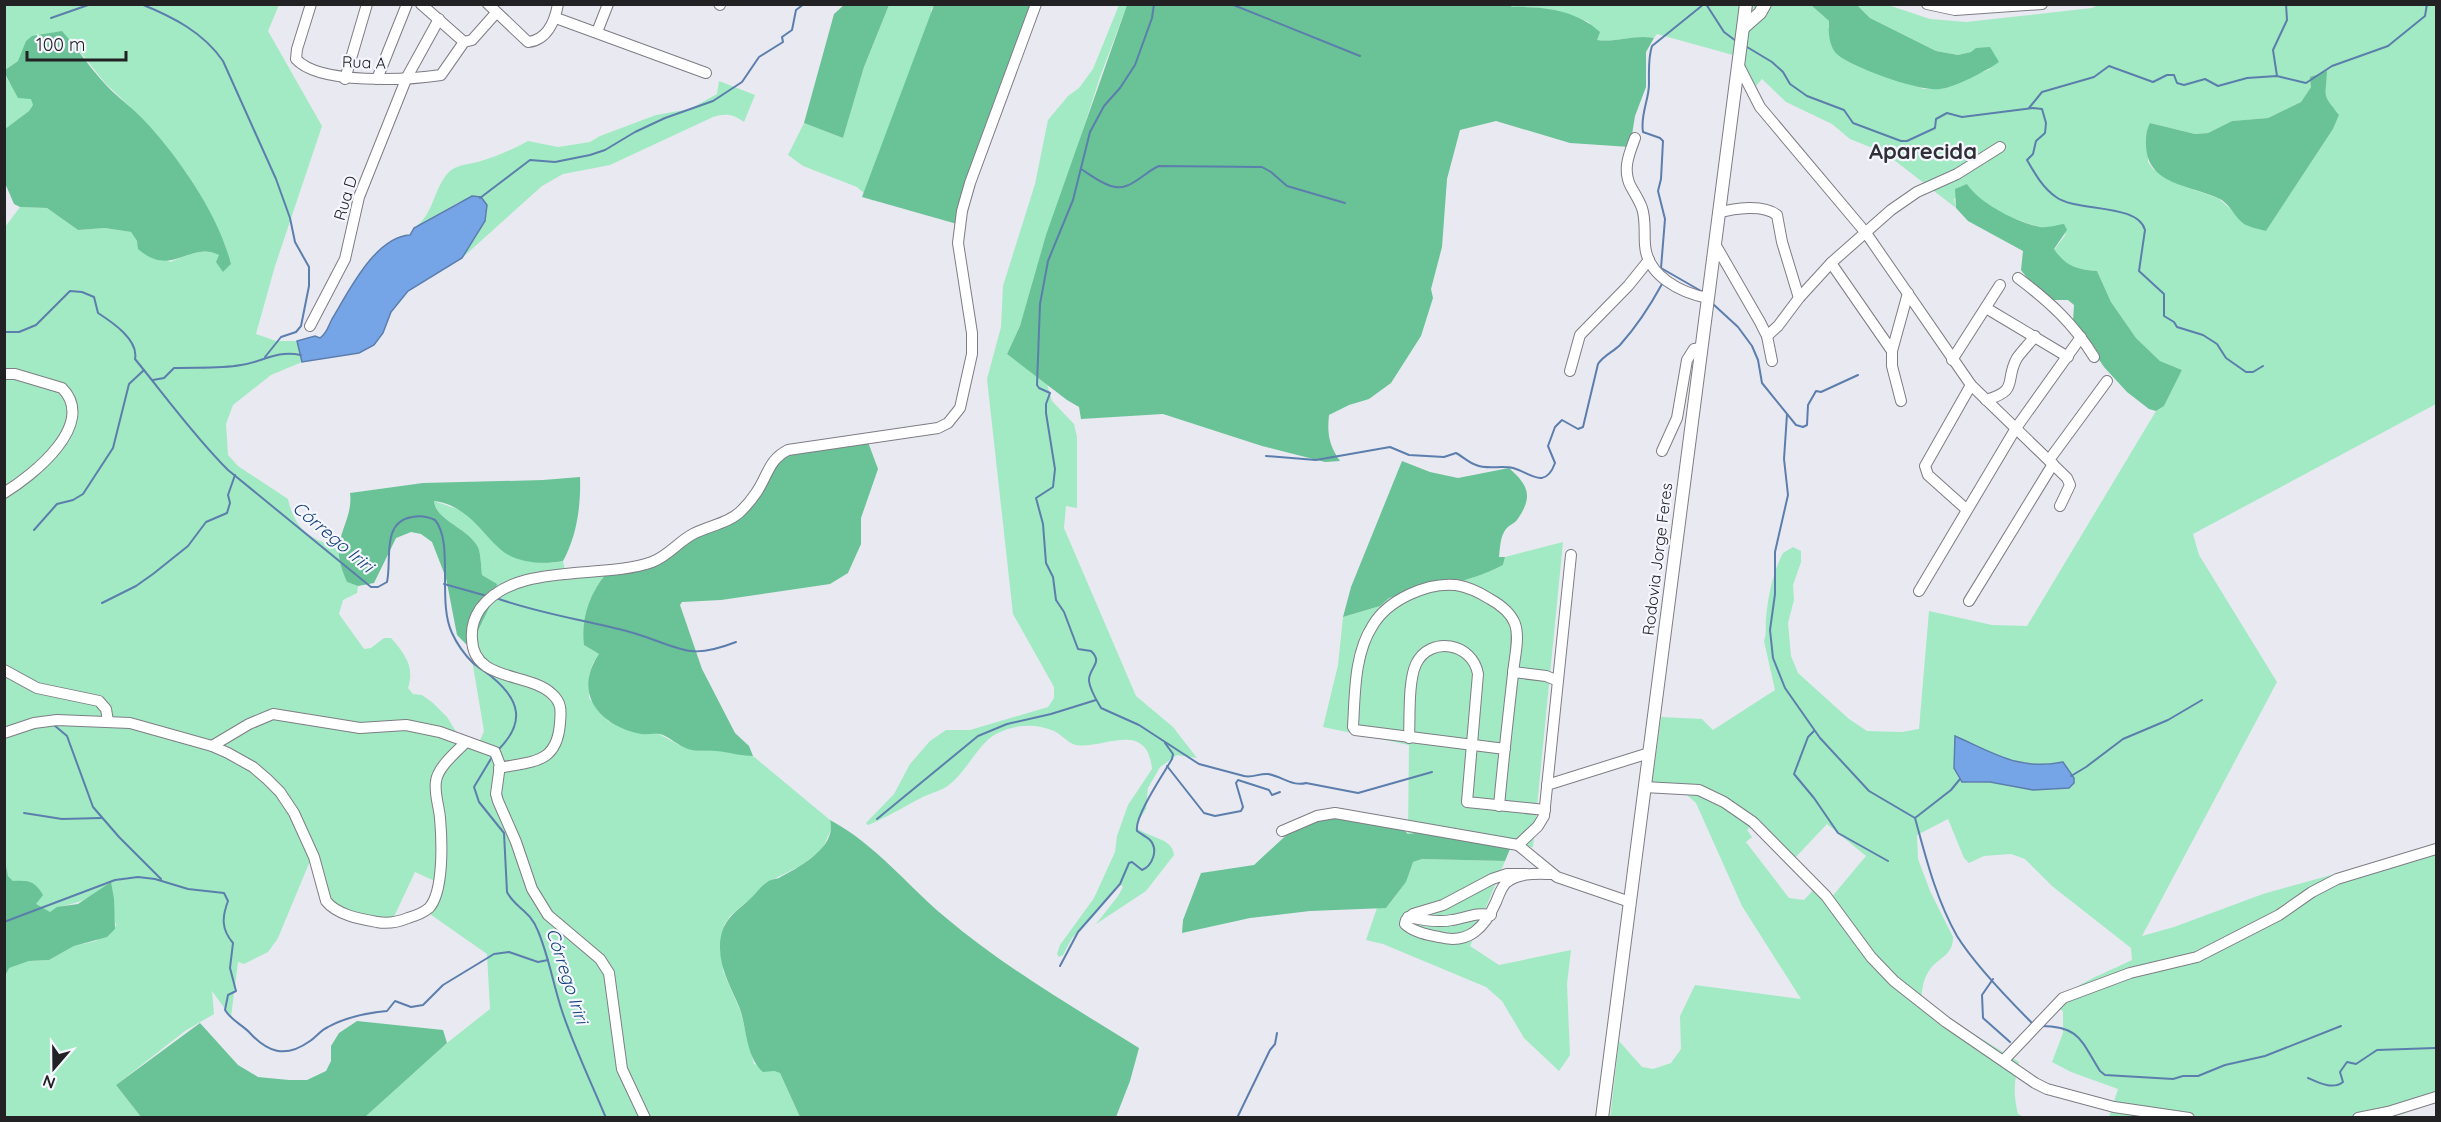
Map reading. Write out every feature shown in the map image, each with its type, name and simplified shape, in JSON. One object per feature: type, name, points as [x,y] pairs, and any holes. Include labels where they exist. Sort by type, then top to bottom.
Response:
[{"type":"main road","name":"Rodovia Jorge Feres","points":[[1602,1118],[1746,4]]},
{"type":"main road","points":[[1743,28],[1755,18],[1765,4]]},
{"type":"street","name":"Rua A","points":[[311,4],[296,59],[301,64],[345,79],[438,75],[445,72],[464,42]]},
{"type":"street","points":[[345,79],[367,4]]},
{"type":"street","points":[[376,79],[407,4]]},
{"type":"street","points":[[421,4],[464,42],[472,40],[492,9],[524,40],[528,42],[540,40],[556,18],[558,4]]},
{"type":"street","points":[[597,32],[608,4]]},
{"type":"street","points":[[212,746],[249,724],[273,714],[348,728],[406,725],[424,728],[466,742],[498,760],[544,759],[551,753],[558,738],[562,710],[558,701],[543,687],[496,672],[483,664],[475,654],[472,645],[472,624],[481,608],[493,594],[509,586],[542,577],[640,565],[659,559],[691,535],[733,518],[756,493],[773,459],[788,450],[938,428],[948,423],[960,408],[972,354],[972,333],[958,243],[962,211],[970,183],[1036,4]]},
{"type":"street","points":[[1927,4],[1956,7],[2042,4]]},
{"type":"street","points":[[556,18],[706,73]]},
{"type":"street","name":"Rua D","points":[[310,326],[345,259],[357,204],[407,77],[439,20]]},
{"type":"street","points":[[1738,64],[1760,107],[1866,233],[1971,385],[2070,481],[2069,490],[2060,506]]},
{"type":"street","points":[[1635,138],[1627,162],[1627,173],[1629,184],[1642,209],[1645,247],[1649,260],[1655,270],[1672,285],[1688,293],[1708,298]]},
{"type":"street","points":[[1767,336],[1831,263],[1904,200],[1957,174],[2000,147]]},
{"type":"street","points":[[1719,213],[1739,209],[1761,209],[1777,215],[1782,242],[1799,298]]},
{"type":"street","points":[[1715,244],[1767,336],[1772,361]]},
{"type":"street","points":[[1570,371],[1580,335],[1628,286],[1649,260]]},
{"type":"street","points":[[1831,263],[1892,351]]},
{"type":"street","points":[[2018,278],[2049,300],[2081,337],[2094,357]]},
{"type":"street","points":[[1952,360],[2000,285]]},
{"type":"street","points":[[1901,401],[1892,366],[1892,351],[1908,293]]},
{"type":"street","points":[[1986,308],[2068,357]]},
{"type":"street","points":[[1986,400],[2003,395],[2009,387],[2016,359],[2035,336]]},
{"type":"street","points":[[1918,591],[2016,428],[2081,337]]},
{"type":"street","points":[[1662,451],[1677,418],[1688,360],[1695,349],[1701,348]]},
{"type":"street","points":[[4,374],[15,374],[62,388],[68,394],[72,406],[69,427],[63,440],[33,474],[4,493]]},
{"type":"street","points":[[1969,601],[2051,462],[2107,381]]},
{"type":"street","points":[[1966,509],[1928,475],[1925,466],[1971,385]]},
{"type":"street","points":[[1518,845],[1541,822],[1545,810],[1556,680],[1571,555]]},
{"type":"street","points":[[1499,806],[1505,749],[1513,672],[1516,627],[1506,610],[1488,597],[1467,587],[1438,586],[1415,592],[1395,602],[1373,624],[1361,652],[1353,727],[1361,732],[1505,749]]},
{"type":"street","points":[[1409,738],[1413,675],[1417,662],[1429,650],[1450,646],[1466,652],[1476,664],[1478,674],[1470,745],[1467,802],[1545,810]]},
{"type":"street","points":[[4,670],[37,688],[99,701],[106,709],[108,721]]},
{"type":"street","points":[[1513,672],[1546,676],[1556,680]]},
{"type":"street","points":[[4,733],[34,723],[57,720],[108,721],[149,727],[179,738],[212,746],[253,767],[280,792],[306,837],[330,906],[344,913],[389,923],[421,913],[428,908],[437,892],[441,833],[435,783],[441,769],[466,742]]},
{"type":"street","points":[[1547,785],[1649,753]]},
{"type":"street","points":[[498,760],[496,786],[498,801],[536,897],[548,915],[600,959],[609,973],[622,1070],[645,1118]]},
{"type":"street","points":[[1644,787],[1700,790],[1724,802],[1753,822],[1826,896],[1871,957],[1894,981],[1946,1023],[2047,1089],[2120,1108],[2189,1118]]},
{"type":"street","points":[[1282,831],[1317,816],[1335,813],[1518,845],[1565,881],[1630,903]]},
{"type":"street","points":[[2004,1060],[2063,998],[2130,974],[2197,957],[2278,915],[2330,882],[2351,873],[2436,849]]},
{"type":"street","points":[[1526,874],[1506,883],[1491,915],[1475,933],[1458,940],[1444,939],[1405,924],[1408,917],[1451,901],[1492,879],[1507,874],[1526,874],[1553,874]]},
{"type":"street","points":[[1408,917],[1439,921],[1455,920],[1474,913],[1491,915]]},
{"type":"street","points":[[2358,1118],[2388,1112],[2436,1097]]},
{"type":"green space","points":[[2100,4],[2436,5],[2436,404],[2193,534],[2199,555],[2277,682],[2142,936],[2174,927],[2263,894],[2436,846],[2436,1099],[2424,1101],[2404,1114],[2383,1117],[2109,1117],[2118,1089],[2071,1072],[2052,1062],[2063,1033],[2063,1011],[2053,1006],[2080,985],[2132,960],[2131,948],[2052,886],[2025,859],[2011,854],[1984,856],[1969,863],[1964,858],[1948,819],[1917,835],[1918,859],[1930,891],[1953,937],[1949,952],[1931,968],[1926,976],[1921,1001],[2019,1062],[2015,1082],[2015,1100],[2018,1114],[2024,1117],[1610,1118],[1619,1041],[1642,1067],[1653,1069],[1671,1063],[1681,1049],[1680,1016],[1695,985],[1801,999],[1742,906],[1696,803],[1679,788],[1651,789],[1661,717],[1702,719],[1713,730],[1775,690],[1764,641],[1770,593],[1776,568],[1783,553],[1793,547],[1801,551],[1801,562],[1793,585],[1794,600],[1788,623],[1791,656],[1798,673],[1849,719],[1867,731],[1902,732],[1919,729],[1929,611],[1992,625],[2027,626],[2156,411],[2164,406],[2182,370],[2160,361],[2136,338],[2111,302],[2097,271],[2072,266],[2058,255],[2054,250],[2066,234],[1998,211],[1975,195],[1967,184],[1954,199],[1956,208],[1885,153],[1850,139],[1832,124],[1786,102],[1762,79],[1751,92],[1741,78],[1753,5],[1811,5],[1829,21],[1828,27],[1856,65],[1924,89],[1941,89],[1990,69],[1971,52],[1958,55],[1936,51],[1870,18],[1857,5],[1888,5],[1930,19],[1966,22],[2092,8]],"holes":[[[2327,72],[2325,97],[2329,106],[2339,115],[2333,129],[2266,231],[2236,214],[2218,198],[2180,185],[2153,169],[2148,162],[2150,123],[2195,134],[2208,133],[2232,121],[2268,118],[2301,102],[2311,87],[2314,75]],[[2008,759],[2035,764],[2063,762],[2069,788],[2033,790],[1990,782],[1968,783],[1959,779],[1954,768]],[[1758,820],[1793,860],[1827,824],[1866,856],[1830,899],[1817,886],[1804,900],[1789,898],[1746,842],[1752,837],[1747,830]]]},
{"type":"green space","points":[[5,5],[279,5],[268,31],[322,126],[275,266],[256,334],[276,341],[297,341],[302,362],[271,375],[233,405],[226,424],[228,455],[238,466],[288,499],[295,518],[305,532],[339,548],[340,561],[347,582],[358,586],[357,593],[343,600],[339,614],[364,649],[371,648],[384,638],[391,638],[407,661],[410,674],[408,688],[413,694],[422,695],[433,703],[447,717],[460,738],[478,745],[484,731],[470,648],[483,621],[496,584],[482,575],[479,550],[473,540],[440,514],[434,501],[463,511],[502,551],[551,563],[563,561],[566,574],[605,575],[588,608],[584,645],[599,654],[589,676],[589,698],[608,721],[641,734],[659,734],[679,745],[699,751],[714,750],[753,756],[830,820],[832,827],[822,850],[800,866],[766,883],[730,916],[724,925],[723,971],[740,1010],[754,1064],[780,1073],[800,1117],[365,1117],[447,1043],[490,1009],[487,954],[427,912],[439,883],[415,872],[391,923],[337,913],[310,861],[278,938],[268,952],[244,964],[238,962],[231,1017],[212,991],[214,1014],[185,1031],[116,1085],[141,1117],[5,1117],[4,976],[8,968],[29,961],[49,960],[74,946],[96,941],[116,926],[114,915],[88,898],[50,912],[40,909],[8,876],[5,860],[5,227],[20,207],[47,208],[78,230],[105,228],[131,232],[137,241],[170,262],[194,253],[206,252],[219,255],[223,272],[231,264],[224,243],[187,174],[141,117],[105,83],[77,48],[18,61],[5,70]]},
{"type":"green space","points":[[844,5],[889,5],[864,67],[843,138],[804,123],[834,14]]},
{"type":"green space","points":[[889,5],[935,5],[931,9],[932,25],[912,71],[873,201],[857,187],[803,166],[788,155],[804,123],[843,138],[864,67]]},
{"type":"green space","points":[[934,5],[1033,5],[957,224],[862,197]]},
{"type":"green space","points":[[1119,5],[1127,5],[1100,77],[1020,326],[1007,354],[1047,384],[1052,401],[1074,424],[1077,437],[1077,508],[1066,506],[1064,528],[1136,696],[1173,727],[1197,758],[1177,755],[1160,767],[1148,788],[1146,809],[1137,828],[1165,842],[1173,849],[1174,855],[1146,891],[1096,924],[1118,896],[1123,887],[1120,884],[1072,938],[1063,955],[1059,957],[1057,954],[1060,945],[1094,898],[1115,852],[1117,836],[1128,805],[1152,769],[1148,753],[1141,744],[1131,740],[1120,740],[1095,744],[1073,744],[1057,732],[1047,728],[1025,726],[1010,728],[990,738],[956,779],[947,786],[875,822],[868,825],[866,823],[894,794],[910,764],[930,741],[946,730],[970,730],[1048,707],[1054,698],[1054,687],[1013,614],[987,379],[1001,327],[1003,286],[1035,184],[1048,120],[1068,96],[1079,88],[1093,69]]},
{"type":"green space","points":[[1127,5],[1510,5],[1570,14],[1600,32],[1597,40],[1654,38],[1646,52],[1646,87],[1635,116],[1630,147],[1570,143],[1496,121],[1460,130],[1447,179],[1442,247],[1431,289],[1433,298],[1421,336],[1391,383],[1369,399],[1349,405],[1329,415],[1330,439],[1333,450],[1340,461],[1325,462],[1262,446],[1163,414],[1081,419],[1079,407],[1007,354],[1020,326],[1046,235]]},
{"type":"green space","points":[[1510,5],[1740,5],[1733,55],[1657,34],[1654,38],[1596,40],[1589,22],[1551,10]]},
{"type":"green space","points":[[1811,5],[1857,5],[1870,18],[1936,51],[1958,55],[1971,52],[1976,48],[1990,47],[1999,62],[1947,88],[1931,89],[1903,83],[1858,66],[1838,55],[1831,44],[1829,21]]},
{"type":"green space","points":[[62,31],[94,72],[154,131],[194,185],[225,245],[231,264],[223,272],[216,262],[219,255],[199,252],[171,260],[161,260],[150,257],[138,249],[137,241],[131,232],[105,228],[78,230],[47,208],[20,207],[14,204],[5,183],[5,129],[29,111],[33,105],[31,99],[18,98],[5,70],[18,61],[26,41],[32,36]]},
{"type":"green space","points":[[2327,71],[2326,95],[2329,103],[2339,115],[2333,129],[2266,231],[2244,224],[2226,203],[2218,198],[2172,182],[2162,176],[2148,158],[2146,139],[2150,123],[2195,134],[2208,133],[2232,121],[2268,118],[2301,102],[2311,87],[2310,77]]},
{"type":"green space","points":[[4,74],[15,89],[32,99],[33,105],[29,111],[5,129]]},
{"type":"green space","points":[[719,81],[755,95],[744,122],[729,115],[713,117],[610,165],[563,174],[542,186],[462,258],[478,234],[487,213],[459,202],[414,228],[426,215],[444,177],[453,169],[493,157],[528,141],[558,147],[590,142],[656,115],[690,109],[717,94]]},
{"type":"green space","points":[[1967,184],[1990,205],[2021,221],[2043,227],[2064,224],[2067,230],[2054,249],[2058,255],[2072,266],[2097,271],[2111,302],[2136,338],[2160,361],[2182,370],[2164,406],[2156,411],[2149,409],[2127,392],[2104,367],[2073,321],[2074,305],[2068,300],[2051,300],[2034,287],[2021,270],[2023,251],[1968,221],[1956,208],[1955,189]]},
{"type":"green space","points":[[868,442],[878,469],[861,518],[861,544],[848,573],[830,584],[721,600],[682,602],[680,605],[702,669],[735,733],[749,746],[753,756],[688,749],[660,734],[641,734],[626,730],[603,716],[594,706],[588,682],[591,669],[599,654],[584,645],[583,635],[587,608],[605,575],[629,572],[685,538],[742,512],[781,453]]},
{"type":"green space","points":[[1402,461],[1430,472],[1458,478],[1509,468],[1521,480],[1526,491],[1526,504],[1517,520],[1504,532],[1499,557],[1505,557],[1503,565],[1462,581],[1389,598],[1380,606],[1343,617],[1351,587]]},
{"type":"green space","points":[[580,477],[577,520],[572,541],[563,561],[539,563],[506,554],[471,519],[455,507],[434,501],[440,514],[473,540],[479,550],[482,575],[497,584],[494,597],[470,648],[457,635],[446,578],[432,542],[421,534],[411,532],[396,538],[374,583],[358,586],[347,582],[340,562],[339,549],[350,508],[350,493],[423,483]]},
{"type":"green space","points":[[1563,542],[1533,847],[1510,849],[1445,829],[1408,834],[1409,745],[1323,727],[1338,665],[1343,617],[1380,606],[1389,598],[1448,585],[1490,571],[1503,565],[1505,557]]},
{"type":"green space","points":[[1341,808],[1397,823],[1408,834],[1445,829],[1510,849],[1505,861],[1422,859],[1413,862],[1406,882],[1386,908],[1310,911],[1250,918],[1182,933],[1183,920],[1201,873],[1254,865],[1294,828],[1329,810]]},
{"type":"green space","points":[[830,820],[862,841],[931,905],[991,953],[1039,986],[1139,1048],[1130,1081],[1116,1117],[800,1117],[780,1073],[763,1072],[753,1059],[740,1009],[722,964],[721,938],[726,923],[762,886],[796,869],[822,848],[831,830]]},
{"type":"green space","points":[[1422,859],[1505,861],[1470,946],[1499,965],[1571,950],[1567,984],[1570,1055],[1559,1071],[1524,1038],[1502,1001],[1486,987],[1383,944],[1366,940],[1377,908],[1386,908],[1406,882],[1412,862]]},
{"type":"green space","points":[[5,860],[8,876],[13,881],[27,881],[34,884],[43,895],[36,904],[50,912],[57,907],[78,904],[111,882],[115,929],[107,937],[74,946],[49,960],[29,961],[9,968],[5,976]]},
{"type":"green space","points":[[357,1021],[443,1030],[447,1043],[365,1117],[141,1117],[116,1085],[200,1023],[238,1065],[258,1077],[307,1080],[326,1071],[331,1061],[331,1046],[339,1033]]},
{"type":"water","points":[[472,196],[481,197],[487,205],[485,221],[462,258],[408,291],[391,312],[383,333],[374,345],[359,353],[302,362],[297,341],[323,336],[355,281],[374,255],[385,245],[397,238],[410,235],[414,228]]},
{"type":"water","points":[[1955,736],[2007,759],[2033,764],[2063,762],[2074,778],[2074,783],[2069,788],[2033,790],[1990,782],[1962,782],[1954,768]]},
{"type":"waterway","points":[[51,18],[91,4]]},
{"type":"waterway","points":[[141,4],[186,26],[206,42],[223,61],[276,179],[290,218],[295,242],[309,267],[309,286],[301,326],[296,332],[281,337],[265,357]]},
{"type":"waterway","points":[[480,198],[530,160],[555,162],[590,155],[605,150],[665,118],[713,101],[742,82],[759,57],[783,42],[782,37],[792,30],[796,10],[804,4]]},
{"type":"waterway","points":[[1154,4],[1152,18],[1135,65],[1120,88],[1104,106],[1090,132],[1073,200],[1048,261],[1040,304],[1037,385],[1050,393],[1046,413],[1055,469],[1053,487],[1036,498],[1043,524],[1046,563],[1053,577],[1056,600],[1064,612],[1078,649],[1091,651],[1095,655],[1096,662],[1089,681],[1101,708],[1139,725],[1199,764],[1244,776],[1268,774],[1296,784],[1306,783],[1358,793],[1432,772]]},
{"type":"waterway","points":[[1231,4],[1360,56]]},
{"type":"waterway","points":[[1701,291],[1661,268],[1665,219],[1658,191],[1663,141],[1643,132],[1642,126],[1649,90],[1649,60],[1652,46],[1704,4]]},
{"type":"waterway","points":[[1706,4],[1724,32],[1736,41]]},
{"type":"waterway","points":[[2277,76],[2273,50],[2287,20],[2286,4]]},
{"type":"waterway","points":[[2029,108],[2042,92],[2094,77],[2109,66],[2153,82],[2167,75],[2174,75],[2177,83],[2184,85],[2205,79],[2218,86],[2247,78],[2277,76],[2306,83],[2332,66],[2388,46],[2425,16],[2427,4]]},
{"type":"waterway","points":[[1747,47],[1772,62],[1783,72],[1790,84],[1807,96],[1844,110],[1853,123],[1901,141],[1907,141],[1935,128],[1936,119],[1947,113],[1962,117],[2033,108],[2042,109],[2046,123],[2045,133],[2036,141],[2033,154],[2027,160],[2043,185],[2065,202],[2119,212],[2140,221],[2145,230],[2139,271],[2164,294],[2164,316],[2174,322],[2177,327],[2203,335],[2217,344],[2226,358],[2246,372],[2253,372],[2263,366]]},
{"type":"waterway","points":[[1081,169],[1102,182],[1120,187],[1130,184],[1159,166],[1262,167],[1287,186],[1345,203]]},
{"type":"waterway","points":[[1266,456],[1316,460],[1390,447],[1409,455],[1444,457],[1456,453],[1480,466],[1508,467],[1536,478],[1542,478],[1551,471],[1555,463],[1548,446],[1555,427],[1562,420],[1578,429],[1583,427],[1598,364],[1632,331],[1662,284]]},
{"type":"waterway","name":"Córrego Iriri","points":[[4,332],[19,332],[36,325],[70,291],[82,292],[94,297],[98,313],[117,326],[129,338],[133,345],[135,359],[192,430],[228,470],[371,587],[378,587],[387,582],[390,543],[396,526],[402,520],[415,516],[435,520],[441,530],[444,543],[446,605],[452,633],[470,660],[502,686],[514,704],[516,721],[513,731],[498,750]]},
{"type":"waterway","points":[[1713,304],[1738,327],[1752,346],[1758,360],[1762,383],[1796,425],[1803,427],[1807,425],[1808,405],[1816,391],[1821,392],[1858,375]]},
{"type":"waterway","points":[[153,380],[164,378],[174,368],[233,366],[249,364],[276,355],[301,355]]},
{"type":"waterway","points":[[34,530],[57,504],[73,500],[83,494],[113,448],[129,384],[144,370]]},
{"type":"waterway","points":[[1787,414],[1784,459],[1788,495],[1775,552],[1775,594],[1770,630],[1773,658],[1785,688],[1820,738],[1869,791],[1915,818],[1937,893],[1957,936],[1983,970],[2033,1024]]},
{"type":"waterway","points":[[102,603],[136,586],[153,574],[188,546],[206,522],[227,513],[230,503],[228,495],[235,475]]},
{"type":"waterway","points":[[444,584],[487,596]]},
{"type":"waterway","points":[[496,598],[546,613],[630,632],[685,650],[708,650],[736,642]]},
{"type":"waterway","points":[[877,819],[978,736],[1007,724],[1051,714],[1096,700]]},
{"type":"waterway","points":[[2071,776],[2123,739],[2168,720],[2202,700]]},
{"type":"waterway","points":[[54,725],[67,736],[93,807],[161,879]]},
{"type":"waterway","points":[[1814,731],[1808,737],[1794,774],[1838,833],[1888,861]]},
{"type":"waterway","points":[[1060,966],[1078,932],[1120,884],[1129,863],[1132,862],[1142,870],[1149,865],[1153,857],[1153,844],[1137,831],[1137,824],[1172,759],[1173,754],[1165,743]]},
{"type":"waterway","name":"Córrego Iriri","points":[[492,757],[474,787],[479,802],[504,833],[507,892],[535,924],[567,1024],[606,1118]]},
{"type":"waterway","points":[[1167,766],[1204,813],[1215,816],[1241,811],[1243,807],[1236,783],[1238,780],[1269,790],[1272,795],[1280,792]]},
{"type":"waterway","points":[[1915,818],[1951,790],[1960,779]]},
{"type":"waterway","points":[[24,813],[62,819],[101,818]]},
{"type":"waterway","points":[[4,922],[115,880],[138,877],[155,879],[188,889],[224,893],[228,901],[224,923],[226,933],[233,943],[230,968],[236,991],[228,995],[225,1010],[256,1039],[277,1051],[301,1047],[325,1028],[342,1021],[364,1014],[387,1011],[395,1001],[411,1007],[423,1005],[443,985],[494,954],[509,952],[538,962],[548,960]]},
{"type":"waterway","points":[[1993,979],[1982,995],[1983,1018],[2010,1042]]},
{"type":"waterway","points":[[2041,1026],[2072,1032],[2105,1075],[2173,1079],[2198,1076],[2225,1065],[2265,1056],[2341,1026]]},
{"type":"waterway","points":[[1237,1118],[1275,1044],[1277,1033]]},
{"type":"waterway","points":[[2436,1046],[2436,1065]]},
{"type":"waterway","points":[[2308,1078],[2326,1085],[2335,1085],[2343,1082],[2340,1072],[2347,1062],[2356,1064],[2377,1050],[2435,1048]]},
{"type":"district","name":"Aparecida","points":[[1923,151]]}]
